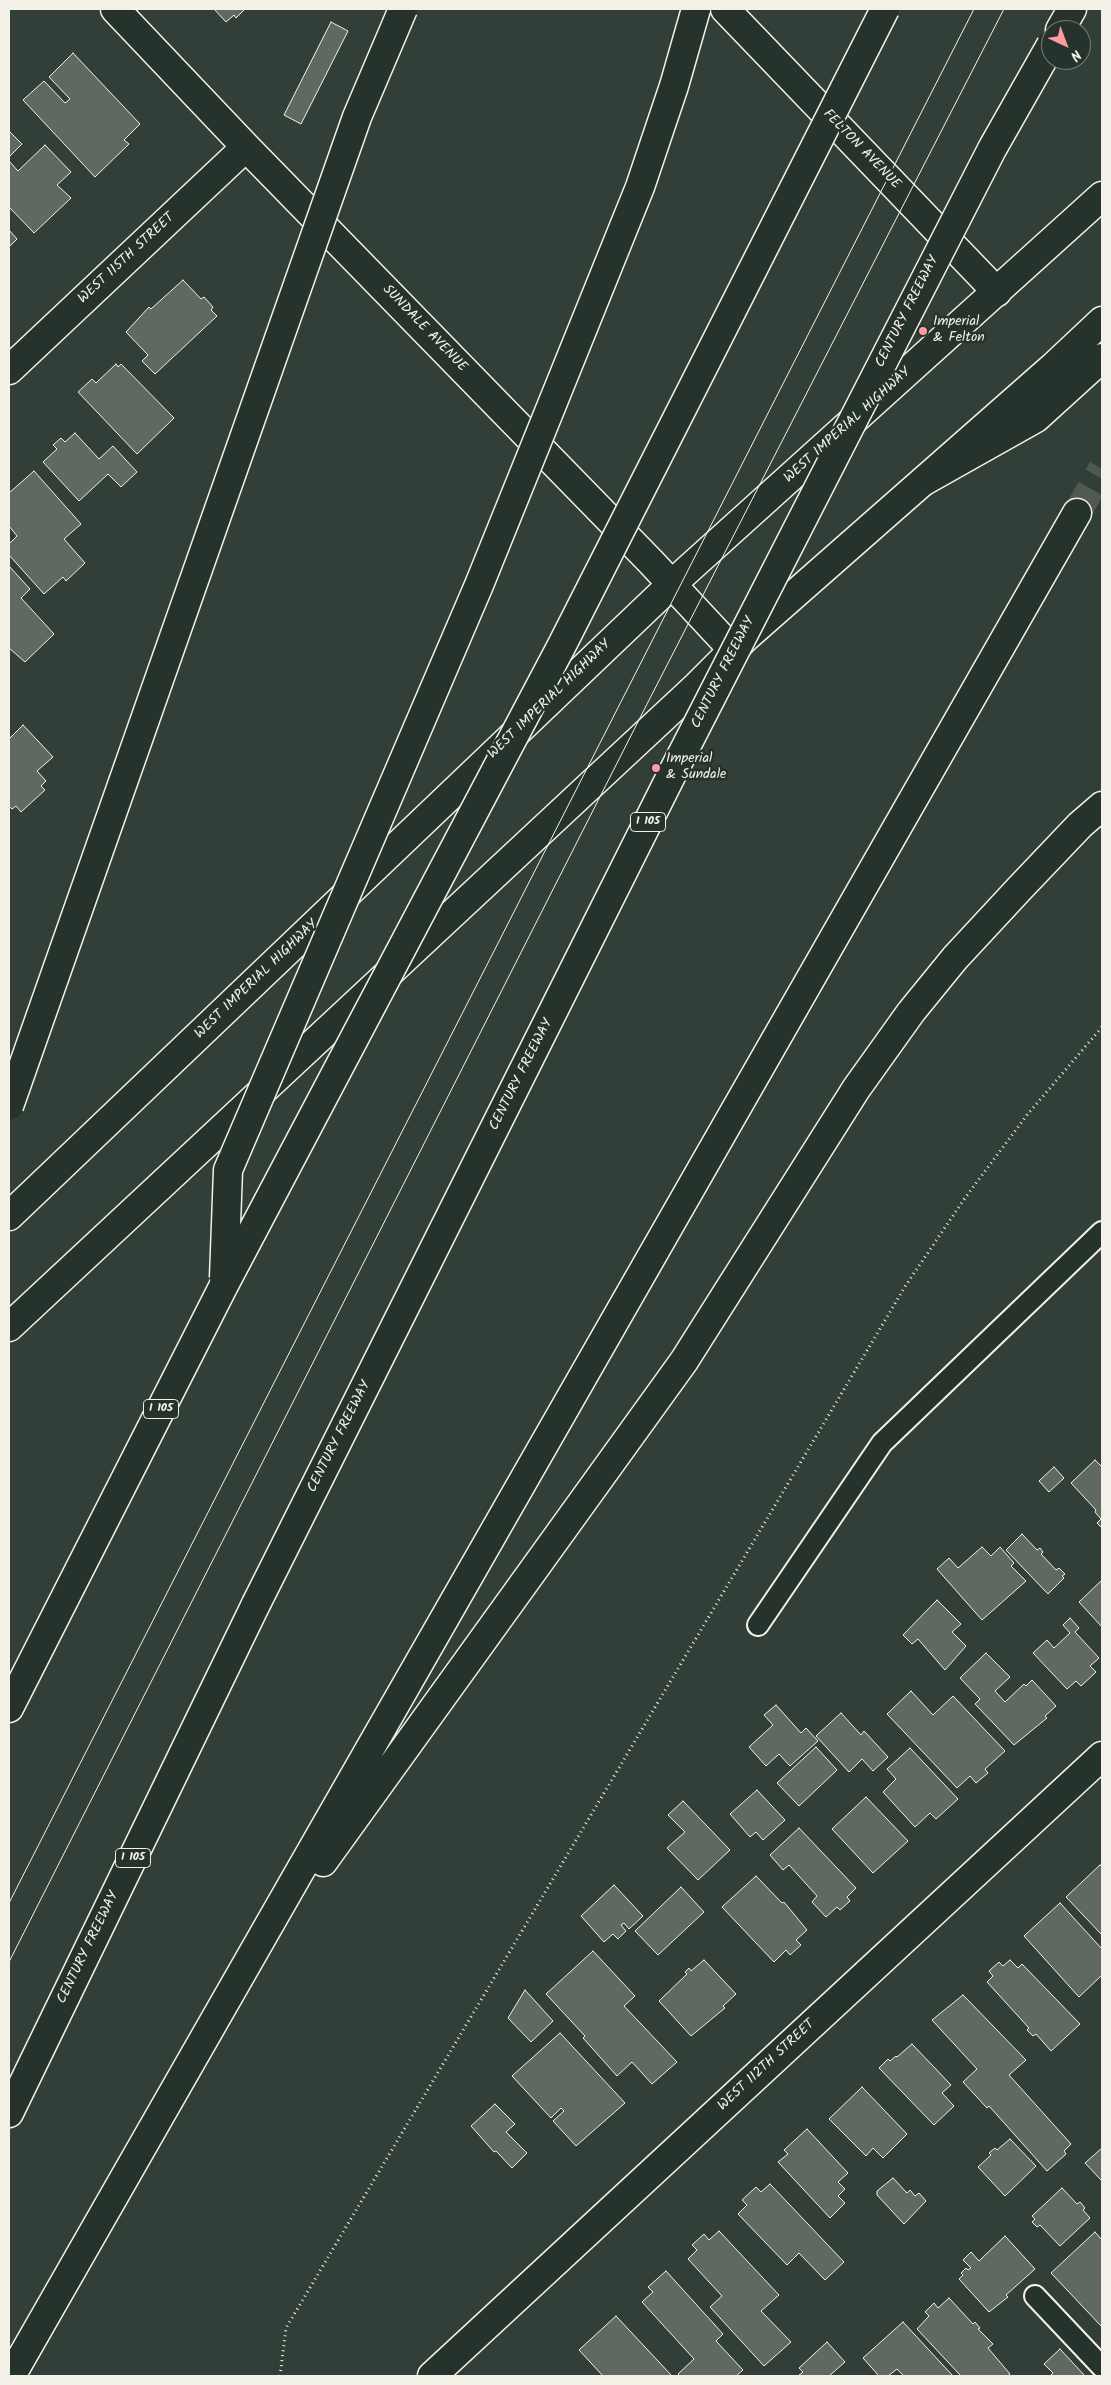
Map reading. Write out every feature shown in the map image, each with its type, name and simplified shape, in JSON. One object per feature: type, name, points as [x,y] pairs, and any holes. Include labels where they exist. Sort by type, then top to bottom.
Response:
[{"type":"main road","name":"SUNDALE AVENUE","points":[[114,9],[672,584],[733,650]]},
{"type":"main road","points":[[9,1106],[357,117],[403,9]]},
{"type":"main road","points":[[224,1285],[228,1170],[479,585],[632,205],[674,86],[696,9]]},
{"type":"main road","name":"FELTON AVENUE","points":[[725,9],[997,292]]},
{"type":"main road","name":"I 105","points":[[9,1708],[224,1285],[562,645],[885,9]]},
{"type":"main road","points":[[1066,20],[1072,9]]},
{"type":"main road","name":"CENTURY FREEWAY","points":[[9,2113],[256,1604],[683,752],[992,149],[1041,63]]},
{"type":"main road","name":"WEST 115TH STREET","points":[[9,370],[246,147]]},
{"type":"main road","name":"WEST IMPERIAL HIGHWAY","points":[[9,1216],[672,584],[1102,196]]},
{"type":"main road","points":[[9,1327],[733,650],[1054,368],[1102,321]]},
{"type":"main road","points":[[924,481],[1036,418],[1102,358]]},
{"type":"main road","points":[[11,2376],[1077,513]]},
{"type":"main road","points":[[236,1983],[684,1361],[851,1097],[911,1012],[955,958],[1080,825],[1102,806]]},
{"type":"main road","name":"WEST 112TH STREET","points":[[432,2376],[1102,1756]]},
{"type":"lane","points":[[758,1625],[882,1443],[1102,1232]]},
{"type":"lane","points":[[1035,2296],[1102,2367]]},
{"type":"path","points":[[280,2376],[286,2328],[906,1285],[964,1198],[1010,1138],[1102,1027]]},
{"type":"building","points":[[214,9],[245,9],[236,18],[234,15],[226,22]]},
{"type":"building","points":[[331,22],[348,31],[301,124],[284,115]]},
{"type":"building","points":[[73,53],[140,124],[124,140],[129,144],[95,177],[23,100],[44,81],[65,103],[70,99],[49,77]]},
{"type":"building","points":[[9,131],[22,144],[9,157]]},
{"type":"building","points":[[45,145],[71,172],[57,185],[71,198],[34,233],[9,207],[9,161],[18,171]]},
{"type":"building","points":[[9,230],[17,239],[9,247]]},
{"type":"building","points":[[183,280],[201,299],[204,297],[213,307],[211,310],[217,316],[155,374],[142,361],[148,355],[126,332],[149,307],[151,309]]},
{"type":"building","points":[[116,364],[118,367],[121,364],[174,418],[137,454],[78,392],[92,379],[96,383]]},
{"type":"building","points":[[75,433],[99,459],[113,446],[137,472],[121,487],[108,474],[79,501],[43,462],[57,449],[53,445],[61,438],[65,442]]},
{"type":"building","points":[[34,471],[81,524],[64,539],[85,563],[66,581],[63,577],[44,594],[9,555],[9,544],[17,536],[9,526],[9,493]]},
{"type":"building","points":[[9,566],[30,589],[21,598],[54,634],[25,662],[9,648]]},
{"type":"building","points":[[23,725],[53,757],[37,771],[46,781],[41,786],[45,790],[21,812],[16,806],[12,809],[9,806],[9,739]]},
{"type":"building","points":[[1095,1460],[1102,1467],[1102,1528],[1097,1523],[1101,1519],[1095,1512],[1096,1510],[1071,1483]]},
{"type":"building","points":[[1054,1467],[1064,1478],[1049,1492],[1039,1481]]},
{"type":"building","points":[[1022,1534],[1037,1550],[1040,1548],[1043,1552],[1041,1554],[1056,1570],[1059,1568],[1065,1574],[1062,1576],[1064,1578],[1048,1594],[1006,1550]]},
{"type":"building","points":[[982,1547],[991,1556],[1000,1547],[1014,1563],[1011,1566],[1026,1581],[982,1620],[937,1569],[949,1558],[958,1568]]},
{"type":"building","points":[[1102,1580],[1102,1627],[1079,1602]]},
{"type":"building","points":[[937,1600],[961,1624],[952,1632],[966,1646],[945,1670],[918,1639],[912,1644],[903,1635]]},
{"type":"building","points":[[1070,1618],[1079,1628],[1075,1632],[1099,1658],[1090,1666],[1096,1672],[1081,1686],[1076,1681],[1067,1689],[1033,1653],[1047,1640],[1054,1648],[1070,1633],[1063,1625]]},
{"type":"building","points":[[986,1653],[1010,1677],[995,1691],[1005,1702],[1024,1684],[1026,1686],[1032,1680],[1056,1706],[1045,1716],[1047,1718],[1014,1745],[975,1704],[980,1699],[960,1678]]},
{"type":"building","points":[[911,1691],[933,1715],[953,1696],[1005,1751],[985,1769],[988,1773],[976,1783],[970,1776],[957,1788],[887,1714]]},
{"type":"building","points":[[776,1705],[801,1733],[806,1728],[818,1741],[790,1766],[779,1754],[766,1766],[749,1747],[773,1725],[764,1715]]},
{"type":"building","points":[[841,1713],[861,1735],[864,1731],[888,1757],[873,1771],[862,1759],[849,1772],[816,1736]]},
{"type":"building","points":[[816,1747],[837,1770],[799,1806],[777,1783]]},
{"type":"building","points":[[910,1748],[958,1799],[936,1819],[930,1813],[915,1827],[883,1792],[896,1779],[887,1769]]},
{"type":"building","points":[[757,1790],[785,1820],[763,1840],[756,1832],[750,1837],[730,1814]]},
{"type":"building","points":[[866,1797],[908,1841],[873,1873],[832,1829]]},
{"type":"building","points":[[683,1801],[730,1850],[698,1880],[667,1848],[685,1832],[668,1815]]},
{"type":"building","points":[[799,1828],[856,1888],[847,1897],[850,1901],[840,1910],[837,1907],[826,1917],[812,1902],[817,1896],[789,1865],[783,1870],[770,1855]]},
{"type":"building","points":[[1100,1865],[1102,1867],[1102,1935],[1066,1897]]},
{"type":"building","points":[[756,1876],[782,1903],[784,1902],[807,1930],[796,1940],[801,1945],[790,1955],[786,1950],[774,1962],[722,1907]]},
{"type":"building","points":[[614,1885],[643,1916],[629,1929],[624,1923],[621,1925],[626,1931],[618,1939],[613,1934],[604,1942],[581,1916]]},
{"type":"building","points":[[681,1887],[704,1912],[658,1955],[635,1931]]},
{"type":"building","points":[[1060,1903],[1102,1949],[1102,1975],[1079,1997],[1024,1936]]},
{"type":"building","points":[[593,1951],[635,1996],[624,2006],[677,2062],[652,2084],[632,2062],[617,2076],[583,2038],[585,2036],[546,1994]]},
{"type":"building","points":[[704,1960],[736,1994],[723,2006],[725,2008],[691,2036],[659,2001],[687,1974],[685,1972],[689,1968],[691,1971]]},
{"type":"building","points":[[1010,1960],[1018,1968],[1022,1964],[1080,2024],[1051,2051],[1036,2034],[1033,2036],[1027,2030],[1029,2028],[987,1982],[993,1976],[989,1971],[999,1962],[1003,1966]]},
{"type":"building","points":[[525,1990],[553,2021],[531,2042],[508,2018]]},
{"type":"building","points":[[963,1995],[1026,2060],[1009,2075],[1071,2144],[1064,2151],[1066,2154],[1047,2171],[989,2106],[987,2108],[963,2082],[977,2069],[932,2020]]},
{"type":"building","points":[[560,2033],[625,2103],[576,2146],[553,2121],[564,2111],[561,2108],[551,2118],[512,2076]]},
{"type":"building","points":[[912,2044],[951,2085],[942,2093],[954,2106],[934,2125],[879,2068],[888,2059],[890,2061],[897,2057]]},
{"type":"building","points":[[862,2087],[907,2134],[883,2158],[873,2148],[866,2156],[829,2119]]},
{"type":"building","points":[[495,2104],[515,2124],[506,2132],[527,2153],[512,2168],[496,2151],[494,2152],[471,2126]]},
{"type":"building","points":[[807,2129],[848,2173],[838,2182],[845,2189],[838,2196],[845,2203],[830,2218],[778,2162],[788,2154],[784,2150]]},
{"type":"building","points":[[1010,2139],[1036,2166],[1005,2196],[978,2167],[991,2155],[989,2153],[995,2148],[997,2150]]},
{"type":"building","points":[[1102,2148],[1102,2181],[1085,2163]]},
{"type":"building","points":[[893,2178],[907,2193],[910,2190],[915,2196],[919,2193],[926,2201],[904,2224],[877,2195],[877,2191]]},
{"type":"building","points":[[770,2184],[844,2262],[825,2280],[799,2253],[787,2265],[738,2214],[747,2205],[742,2200],[756,2187],[761,2192]]},
{"type":"building","points":[[1062,2188],[1077,2204],[1080,2202],[1085,2208],[1083,2210],[1090,2218],[1060,2246],[1040,2225],[1037,2227],[1032,2222],[1035,2219],[1032,2216]]},
{"type":"building","points":[[719,2231],[779,2295],[761,2311],[791,2342],[764,2366],[710,2307],[722,2296],[688,2259],[697,2250],[692,2245],[704,2234],[709,2240]]},
{"type":"building","points":[[1095,2232],[1102,2240],[1102,2327],[1051,2273]]},
{"type":"building","points":[[1005,2236],[1035,2269],[1006,2295],[1008,2297],[989,2312],[959,2279],[963,2275],[961,2273],[966,2268],[968,2270],[971,2268],[963,2260],[971,2252],[979,2261]]},
{"type":"building","points":[[666,2271],[723,2334],[716,2341],[743,2370],[736,2376],[680,2376],[678,2374],[694,2359],[642,2302],[653,2292],[648,2287]]},
{"type":"building","points":[[949,2298],[973,2324],[975,2322],[980,2328],[978,2329],[993,2344],[988,2348],[1010,2374],[1007,2376],[961,2376],[917,2329],[929,2316],[925,2312],[934,2303],[938,2308]]},
{"type":"building","points":[[616,2316],[672,2376],[603,2376],[579,2350]]},
{"type":"building","points":[[903,2322],[953,2376],[904,2376],[897,2369],[888,2376],[879,2376],[863,2358]]},
{"type":"building","points":[[827,2342],[845,2362],[829,2376],[798,2376],[803,2372],[799,2368]]},
{"type":"building","points":[[1060,2349],[1085,2376],[1050,2376],[1053,2373],[1044,2364]]},
{"type":"tunnel","points":[[1077,513],[1102,469]]},
{"type":"tram line","points":[[9,1903],[974,9]]},
{"type":"tram line","points":[[9,1962],[646,706],[1004,9]]},
{"type":"place","name":"Imperial & Felton","points":[[923,331]]},
{"type":"place","name":"Imperial & Sundale","points":[[656,768]]}]
